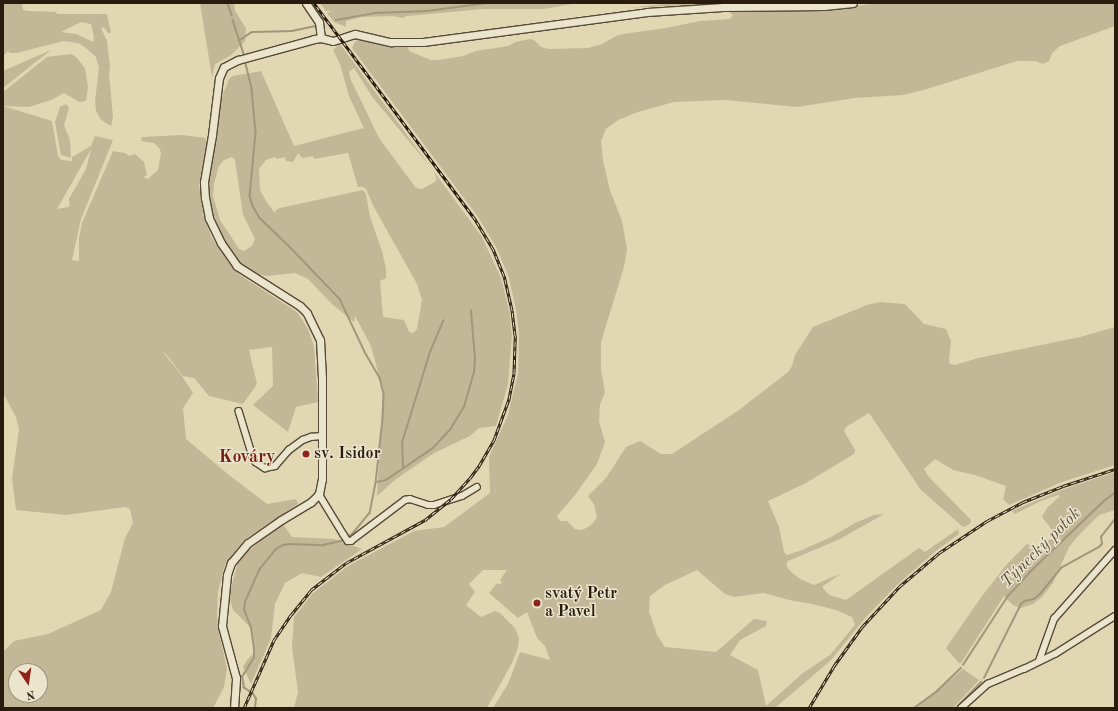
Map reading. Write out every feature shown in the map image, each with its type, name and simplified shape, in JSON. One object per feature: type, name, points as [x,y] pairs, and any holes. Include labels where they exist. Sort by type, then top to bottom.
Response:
[{"type":"main road","points":[[306,3],[319,22],[321,38]]},
{"type":"main road","points":[[234,708],[236,678],[222,626],[224,589],[231,563],[248,543],[281,520],[311,502],[319,494],[322,479],[321,348],[319,335],[312,320],[300,306],[234,264],[221,243],[209,218],[206,206],[204,182],[212,139],[219,78],[224,67],[240,60],[321,38],[333,41],[355,34],[391,42],[423,42],[647,12],[723,7],[824,6],[853,3]]},
{"type":"street","points":[[239,411],[253,457],[256,462],[265,468],[275,466],[289,450],[303,440],[321,436]]},
{"type":"street","points":[[319,494],[348,541],[351,542],[397,504],[405,500],[410,499],[428,505],[434,505],[462,496],[477,487]]},
{"type":"street","points":[[1039,661],[1054,619],[1115,550]]},
{"type":"street","points":[[961,708],[988,684],[1055,654],[1115,616]]},
{"type":"shaded area","points":[[3,3],[22,3],[23,10],[28,11],[56,12],[57,14],[107,14],[111,33],[108,33],[104,27],[101,28],[107,41],[110,66],[109,74],[113,117],[111,126],[101,120],[96,111],[95,101],[99,68],[96,57],[86,48],[78,43],[63,41],[17,53],[10,53],[8,51],[3,56]],"holes":[[[81,22],[91,24],[94,37],[93,42],[76,34],[61,32]]]},
{"type":"shaded area","points":[[200,3],[234,3],[235,11],[246,28],[245,41],[230,56],[215,64],[212,77]]},
{"type":"shaded area","points":[[320,3],[577,3],[544,9],[484,9],[407,16],[402,18],[393,16],[361,17],[346,21],[346,27],[334,22],[327,13],[331,11],[326,11]]},
{"type":"shaded area","points":[[673,3],[722,3],[629,8]]},
{"type":"shaded area","points":[[879,3],[1115,3],[1115,26],[1060,46],[1052,53],[1049,61],[1043,64],[1035,61],[1017,61],[903,95],[855,98],[797,107],[725,100],[674,102],[638,112],[618,120],[606,129],[601,141],[603,161],[610,190],[622,221],[627,249],[624,267],[601,342],[601,369],[605,392],[600,405],[599,421],[605,442],[597,464],[575,495],[557,516],[560,521],[567,521],[575,529],[582,530],[590,526],[597,518],[594,504],[588,496],[606,478],[626,447],[640,441],[661,454],[672,454],[739,410],[788,372],[792,366],[795,355],[813,327],[867,305],[880,302],[905,304],[924,324],[946,329],[951,341],[949,361],[950,364],[955,365],[978,358],[1080,337],[1115,327],[1115,465],[1062,482],[1009,505],[1003,499],[1006,486],[975,475],[953,470],[935,459],[924,469],[928,476],[971,520],[970,524],[963,527],[921,490],[869,413],[846,427],[844,431],[855,450],[854,454],[806,483],[768,501],[779,527],[784,552],[787,555],[802,550],[831,537],[855,523],[874,515],[884,514],[840,539],[788,561],[786,565],[789,570],[800,579],[814,585],[842,573],[823,586],[823,588],[829,595],[846,600],[919,548],[925,552],[958,529],[959,534],[937,550],[898,584],[867,616],[830,661],[775,708],[493,708],[508,684],[520,652],[550,660],[545,646],[537,638],[527,612],[518,618],[489,593],[497,583],[499,585],[502,582],[500,580],[507,570],[483,570],[469,584],[475,592],[466,605],[481,617],[495,611],[500,613],[515,628],[519,638],[518,648],[512,663],[487,708],[294,708],[298,692],[292,647],[294,617],[313,593],[348,566],[414,531],[444,527],[490,493],[489,457],[508,415],[518,373],[519,335],[516,309],[508,275],[496,247],[478,217],[352,48],[355,42],[359,39],[366,39],[387,45],[409,47],[408,49],[411,52],[431,60],[439,60],[463,56],[476,51],[508,46],[516,42],[530,39],[534,40],[541,47],[549,49],[588,48],[602,44],[618,35],[700,21],[730,19],[733,15],[728,11],[731,10],[824,10]],"holes":[[[697,570],[725,594],[734,597],[764,593],[789,600],[812,604],[836,610],[852,617],[855,625],[830,655],[803,673],[766,706],[758,670],[730,655],[740,640],[766,626],[767,621],[754,619],[716,652],[665,647],[657,635],[649,611],[650,596],[665,585]]]},
{"type":"shaded area","points":[[340,44],[430,167],[373,98],[354,68],[349,72],[351,80],[379,138],[416,188],[422,189],[437,180],[433,171],[482,237],[501,278],[509,310],[512,335],[508,384],[496,426],[479,428],[470,436],[434,453],[396,479],[377,496],[383,391],[371,346],[355,316],[354,322],[332,304],[308,279],[295,273],[267,276],[257,274],[240,263],[221,235],[208,196],[208,180],[222,97],[229,79],[233,76],[261,71],[294,146],[364,128],[349,96],[340,64],[333,50]],"holes":[[[298,153],[302,158],[313,156],[314,159],[348,153],[358,187],[363,187],[366,189],[374,207],[417,284],[422,300],[417,329],[413,333],[409,332],[404,320],[383,317],[380,281],[386,278],[386,269],[382,251],[370,217],[366,194],[363,190],[280,208],[276,210],[275,213],[266,201],[260,190],[259,169],[266,160],[275,157],[276,159],[285,157],[286,161],[293,162]],[[232,157],[235,160],[243,215],[255,239],[252,246],[244,251],[239,249],[220,220],[213,196],[214,183],[219,166],[224,160]]]},
{"type":"shaded area","points":[[51,50],[3,88],[3,71]]},
{"type":"shaded area","points":[[71,54],[76,57],[85,68],[88,87],[86,101],[79,102],[64,93],[51,100],[29,107],[3,106],[3,92],[47,57]]},
{"type":"shaded area","points":[[66,104],[69,108],[64,125],[70,140],[71,158],[61,155],[55,122],[60,107]]},
{"type":"shaded area","points":[[3,106],[52,121],[58,156],[61,160],[72,161],[72,157],[91,146],[95,136],[113,140],[81,219],[72,260],[79,261],[79,238],[82,223],[113,151],[125,153],[129,156],[135,154],[144,162],[147,175],[143,177],[148,179],[158,170],[161,154],[160,149],[154,143],[141,141],[142,137],[182,135],[205,138],[207,142],[199,185],[204,218],[212,238],[229,263],[240,275],[297,312],[308,329],[314,346],[318,402],[296,407],[288,432],[253,405],[273,386],[272,347],[249,350],[257,384],[243,404],[209,396],[194,378],[183,376],[167,355],[162,351],[180,373],[193,393],[183,408],[186,439],[267,504],[296,499],[298,504],[244,540],[225,564],[218,592],[217,615],[218,627],[227,669],[224,687],[213,708],[3,708],[3,652],[14,641],[48,634],[101,610],[111,592],[125,538],[133,523],[130,509],[125,507],[66,515],[16,510],[12,478],[19,429],[16,417],[3,393]],"holes":[[[91,149],[86,169],[69,199],[70,205],[68,207],[57,209]]]},
{"type":"shaded area","points":[[1115,472],[1115,510],[1099,515],[1080,534],[1069,547],[1053,583],[1042,597],[1033,604],[1021,608],[1013,605],[1004,596],[961,663],[959,663],[946,648],[982,596],[1008,563],[1027,544],[1032,546],[1036,552],[1055,534],[1042,517],[1047,508],[1060,496],[1058,495],[1041,501],[1015,514],[1012,511],[1064,489]]},
{"type":"shaded area","points":[[283,524],[292,537],[334,539],[362,549],[321,577],[302,573],[285,583],[275,604],[271,638],[251,684],[243,667],[254,653],[251,628],[233,610],[229,596],[238,562],[248,551]]},
{"type":"shaded area","points":[[963,669],[979,680],[953,708],[916,708]]},
{"type":"waterway","points":[[228,3],[232,15]]},
{"type":"waterway","points":[[336,20],[374,13],[427,11],[488,3],[546,3]]},
{"type":"waterway","points":[[233,20],[245,57]]},
{"type":"waterway","points":[[240,40],[252,32],[292,31],[316,26]]},
{"type":"waterway","points":[[245,60],[252,89],[256,133],[250,196],[253,206],[260,218],[340,299],[365,352],[380,378],[384,394],[383,419],[376,483],[370,513],[354,533],[347,538]]},
{"type":"waterway","points":[[377,482],[386,480],[433,448],[450,430],[464,407],[474,373],[475,359],[471,311]]},
{"type":"waterway","points":[[403,467],[402,443],[430,352],[443,321]]},
{"type":"waterway","name":"Týnecký potok","points":[[963,665],[1008,596],[1031,571],[1105,500],[1115,493]]},
{"type":"waterway","points":[[984,678],[1021,604],[1025,601],[1034,599],[1041,593],[1061,568],[1099,547],[1102,544],[1101,537],[1115,519]]},
{"type":"waterway","points":[[255,708],[256,699],[253,694],[244,688],[242,677],[254,658],[251,628],[244,610],[245,602],[259,570],[275,550],[283,545],[323,545],[344,540]]},
{"type":"waterway","name":"Týnecký potok","points":[[914,708],[937,691],[961,668]]},
{"type":"waterway","points":[[956,708],[981,682]]},
{"type":"railway","points":[[244,708],[274,640],[291,615],[311,590],[346,563],[425,520],[451,499],[470,478],[479,466],[494,440],[509,399],[514,373],[515,335],[512,310],[504,276],[493,249],[475,219],[314,3]]},
{"type":"railway","points":[[809,708],[834,666],[862,627],[900,586],[939,553],[987,521],[1023,502],[1063,486],[1115,469]]},
{"type":"place","name":"sv. Isidor","points":[[306,454]]},
{"type":"place","name":"svatý Petr a Pavel","points":[[537,603]]},
{"type":"district","name":"Kováry","points":[[247,457]]}]
